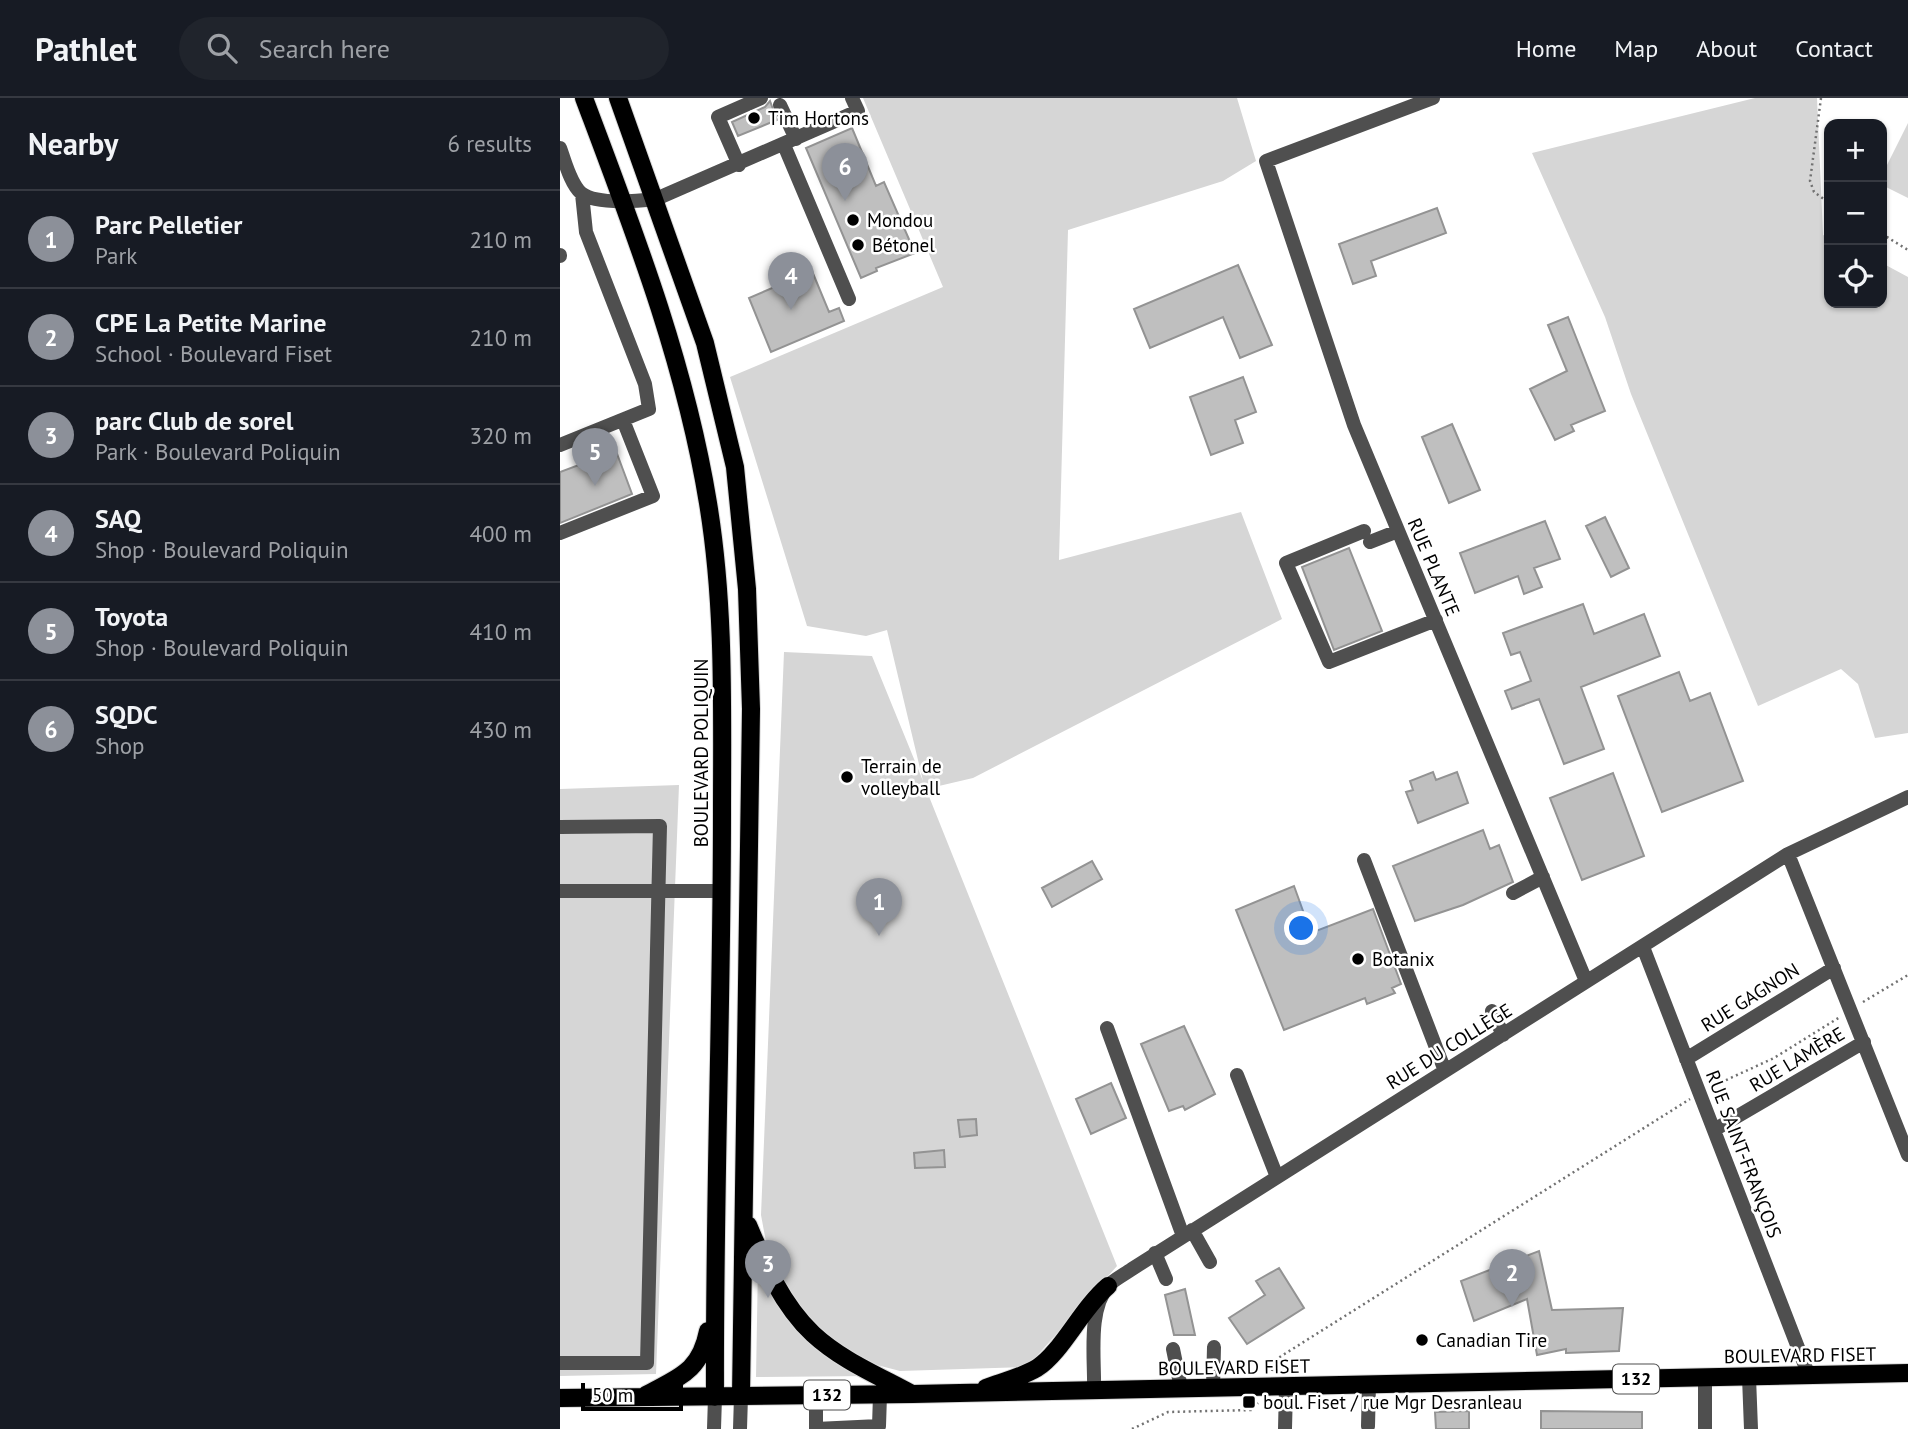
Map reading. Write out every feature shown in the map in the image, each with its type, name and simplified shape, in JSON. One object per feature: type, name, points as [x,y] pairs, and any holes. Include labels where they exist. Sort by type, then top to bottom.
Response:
[{"type":"main road","name":"BOULEVARD POLIQUIN","points":[[584,98],[659,298],[684,386],[708,503],[722,609],[722,891],[715,1397]]},
{"type":"main road","points":[[618,98],[705,343],[735,467],[747,589],[751,709],[746,1218],[741,1396]]},
{"type":"main road","points":[[746,1218],[768,1273],[795,1314],[813,1335],[840,1354],[913,1394]]},
{"type":"main road","points":[[975,1393],[1036,1368],[1053,1354],[1090,1301],[1108,1286]]},
{"type":"main road","points":[[646,1396],[686,1373],[704,1353],[716,1290]]},
{"type":"main road","name":"BOULEVARD FISET","points":[[560,1398],[1286,1388],[1908,1373]]},
{"type":"street","points":[[739,165],[718,117],[761,98]]},
{"type":"street","points":[[582,194],[624,203],[656,199],[858,111],[852,98]]},
{"type":"street","name":"RUE PLANTE","points":[[1433,98],[1266,161],[1354,425],[1586,981]]},
{"type":"street","points":[[780,105],[790,142],[849,299]]},
{"type":"street","points":[[560,445],[649,409],[645,384],[586,232],[582,194],[561,156]]},
{"type":"street","points":[[560,533],[653,496],[623,420]]},
{"type":"street","points":[[1398,531],[1367,537],[1286,563],[1329,662],[1436,620]]},
{"type":"street","name":"RUE DU COLLÈGE","points":[[1108,1286],[1155,1253],[1788,854],[1908,797]]},
{"type":"street","points":[[560,827],[660,827],[647,1363],[560,1363]]},
{"type":"street","points":[[1788,854],[1907,1152]]},
{"type":"street","points":[[1364,860],[1445,1071]]},
{"type":"street","points":[[1513,893],[1543,877]]},
{"type":"street","points":[[560,891],[722,891]]},
{"type":"street","name":"RUE SAINT-FRANÇOIS","points":[[1643,947],[1809,1376]]},
{"type":"street","name":"RUE GAGNON","points":[[1686,1059],[1834,968]]},
{"type":"street","points":[[1492,1011],[1503,1035]]},
{"type":"street","points":[[1107,1028],[1187,1233],[1210,1262]]},
{"type":"street","name":"RUE LAMÈRE","points":[[1714,1130],[1864,1042]]},
{"type":"street","points":[[1237,1075],[1277,1177]]},
{"type":"street","points":[[1155,1253],[1166,1279]]},
{"type":"street","points":[[1094,1390],[1096,1318],[1108,1286]]},
{"type":"street","points":[[1213,1388],[1214,1347]]},
{"type":"street","points":[[1173,1349],[1181,1388]]},
{"type":"street","points":[[1749,1377],[1751,1429]]},
{"type":"street","points":[[1704,1429],[1705,1378]]},
{"type":"street","points":[[1368,1426],[1369,1384]]},
{"type":"street","points":[[1285,1429],[1286,1388]]},
{"type":"street","points":[[816,1396],[816,1429],[880,1427],[880,1395]]},
{"type":"street","points":[[740,1429],[741,1396]]},
{"type":"street","name":"BOULEVARD POLIQUIN","points":[[714,1429],[715,1397]]},
{"type":"path","points":[[1821,98],[1810,181],[1814,192],[1824,199]]},
{"type":"path","points":[[1887,237],[1908,250]]},
{"type":"path","points":[[1132,1429],[1168,1412],[1251,1410],[1266,1387],[1275,1360],[1699,1093],[1774,1058],[1908,975]]},
{"type":"shaded area","points":[[863,98],[1237,98],[1256,161],[1223,181],[1068,230],[1059,560],[1241,512],[1282,619],[973,778],[926,789],[1117,1266],[1027,1367],[900,1371],[854,1359],[815,1331],[769,1258],[761,1215],[784,652],[872,656],[923,781],[887,630],[866,636],[807,626],[730,377],[943,287]]},
{"type":"shaded area","points":[[1755,98],[1817,98],[1824,236],[1824,308],[1887,308],[1887,266],[1908,277],[1908,733],[1875,738],[1858,684],[1841,669],[1758,706],[1631,394],[1605,317],[1532,153]]},
{"type":"shaded area","points":[[1908,123],[1908,198],[1887,188],[1887,165]]},
{"type":"shaded area","points":[[679,785],[656,1374],[560,1376],[560,789]]},
{"type":"shaded area","points":[[758,1264],[802,1332],[871,1376],[756,1377]]},
{"type":"building","name":"Tim Hortons","points":[[770,101],[777,120],[738,136],[732,122],[765,107]]},
{"type":"building","points":[[852,128],[876,186],[884,182],[915,253],[876,268],[877,271],[861,278],[806,148]]},
{"type":"building","points":[[1437,208],[1446,233],[1371,261],[1376,276],[1353,284],[1339,244]]},
{"type":"building","points":[[1238,265],[1272,345],[1240,358],[1223,317],[1150,348],[1134,309]]},
{"type":"building","points":[[812,271],[829,312],[839,308],[844,321],[771,352],[749,298]]},
{"type":"building","points":[[1568,317],[1605,411],[1571,425],[1574,431],[1555,440],[1530,389],[1567,371],[1548,325]]},
{"type":"building","points":[[1243,377],[1256,412],[1235,420],[1243,443],[1211,455],[1190,397]]},
{"type":"building","points":[[1452,424],[1480,490],[1449,503],[1422,437]]},
{"type":"building","points":[[616,451],[632,494],[560,523],[560,472]]},
{"type":"building","points":[[1605,517],[1629,568],[1611,577],[1586,526]]},
{"type":"building","points":[[1545,521],[1560,559],[1534,568],[1542,587],[1524,594],[1518,576],[1475,593],[1460,553]]},
{"type":"building","points":[[1349,548],[1382,631],[1334,650],[1302,567]]},
{"type":"building","points":[[1583,604],[1594,634],[1644,614],[1660,656],[1581,687],[1604,749],[1564,764],[1539,699],[1512,709],[1505,691],[1531,681],[1520,652],[1511,655],[1503,633]]},
{"type":"building","points":[[1679,672],[1690,701],[1710,693],[1743,781],[1662,812],[1618,696]]},
{"type":"building","points":[[1433,772],[1436,780],[1457,772],[1468,803],[1418,823],[1406,792],[1413,790],[1410,781]]},
{"type":"building","points":[[1613,773],[1644,856],[1582,880],[1550,798]]},
{"type":"building","points":[[1483,830],[1490,849],[1499,845],[1513,882],[1463,905],[1415,921],[1393,866]]},
{"type":"building","points":[[1092,861],[1102,879],[1052,907],[1042,888]]},
{"type":"building","points":[[1294,886],[1311,933],[1373,909],[1401,984],[1392,988],[1395,993],[1367,1004],[1365,998],[1284,1030],[1236,910]]},
{"type":"building","points":[[1184,1026],[1215,1094],[1185,1110],[1183,1106],[1169,1111],[1141,1044]]},
{"type":"building","points":[[1111,1083],[1126,1118],[1091,1134],[1076,1099]]},
{"type":"building","points":[[976,1119],[977,1135],[960,1137],[958,1120]]},
{"type":"building","points":[[944,1150],[945,1167],[915,1168],[914,1153]]},
{"type":"building","points":[[1539,1251],[1552,1310],[1623,1308],[1619,1351],[1566,1353],[1566,1349],[1537,1355],[1527,1299],[1474,1321],[1461,1281]]},
{"type":"building","points":[[1279,1268],[1304,1308],[1247,1344],[1229,1318],[1265,1295],[1256,1281]]},
{"type":"building","points":[[1185,1289],[1195,1335],[1174,1335],[1165,1295]]},
{"type":"building","points":[[1469,1411],[1469,1429],[1436,1429],[1435,1412]]},
{"type":"building","points":[[1541,1411],[1642,1412],[1642,1429],[1541,1429]]},
{"type":"place","name":"Tim Hortons","points":[[754,118]]},
{"type":"place","name":"SQDC","points":[[845,201]]},
{"type":"place","name":"Mondou","points":[[853,220]]},
{"type":"place","name":"Bétonel","points":[[858,245]]},
{"type":"place","name":"SAQ","points":[[791,310]]},
{"type":"place","name":"Toyota","points":[[595,486]]},
{"type":"place","name":"Terrain de volleyball","points":[[847,777]]},
{"type":"place","name":"Parc Pelletier","points":[[879,936]]},
{"type":"place","name":"Botanix","points":[[1358,959]]},
{"type":"place","name":"parc Club de sorel","points":[[768,1298]]},
{"type":"place","name":"CPE La Petite Marine","points":[[1512,1307]]},
{"type":"place","name":"Canadian Tire","points":[[1422,1340]]},
{"type":"place","name":"boul. Fiset / rue Mgr Desranleau","points":[[1249,1402]]}]
